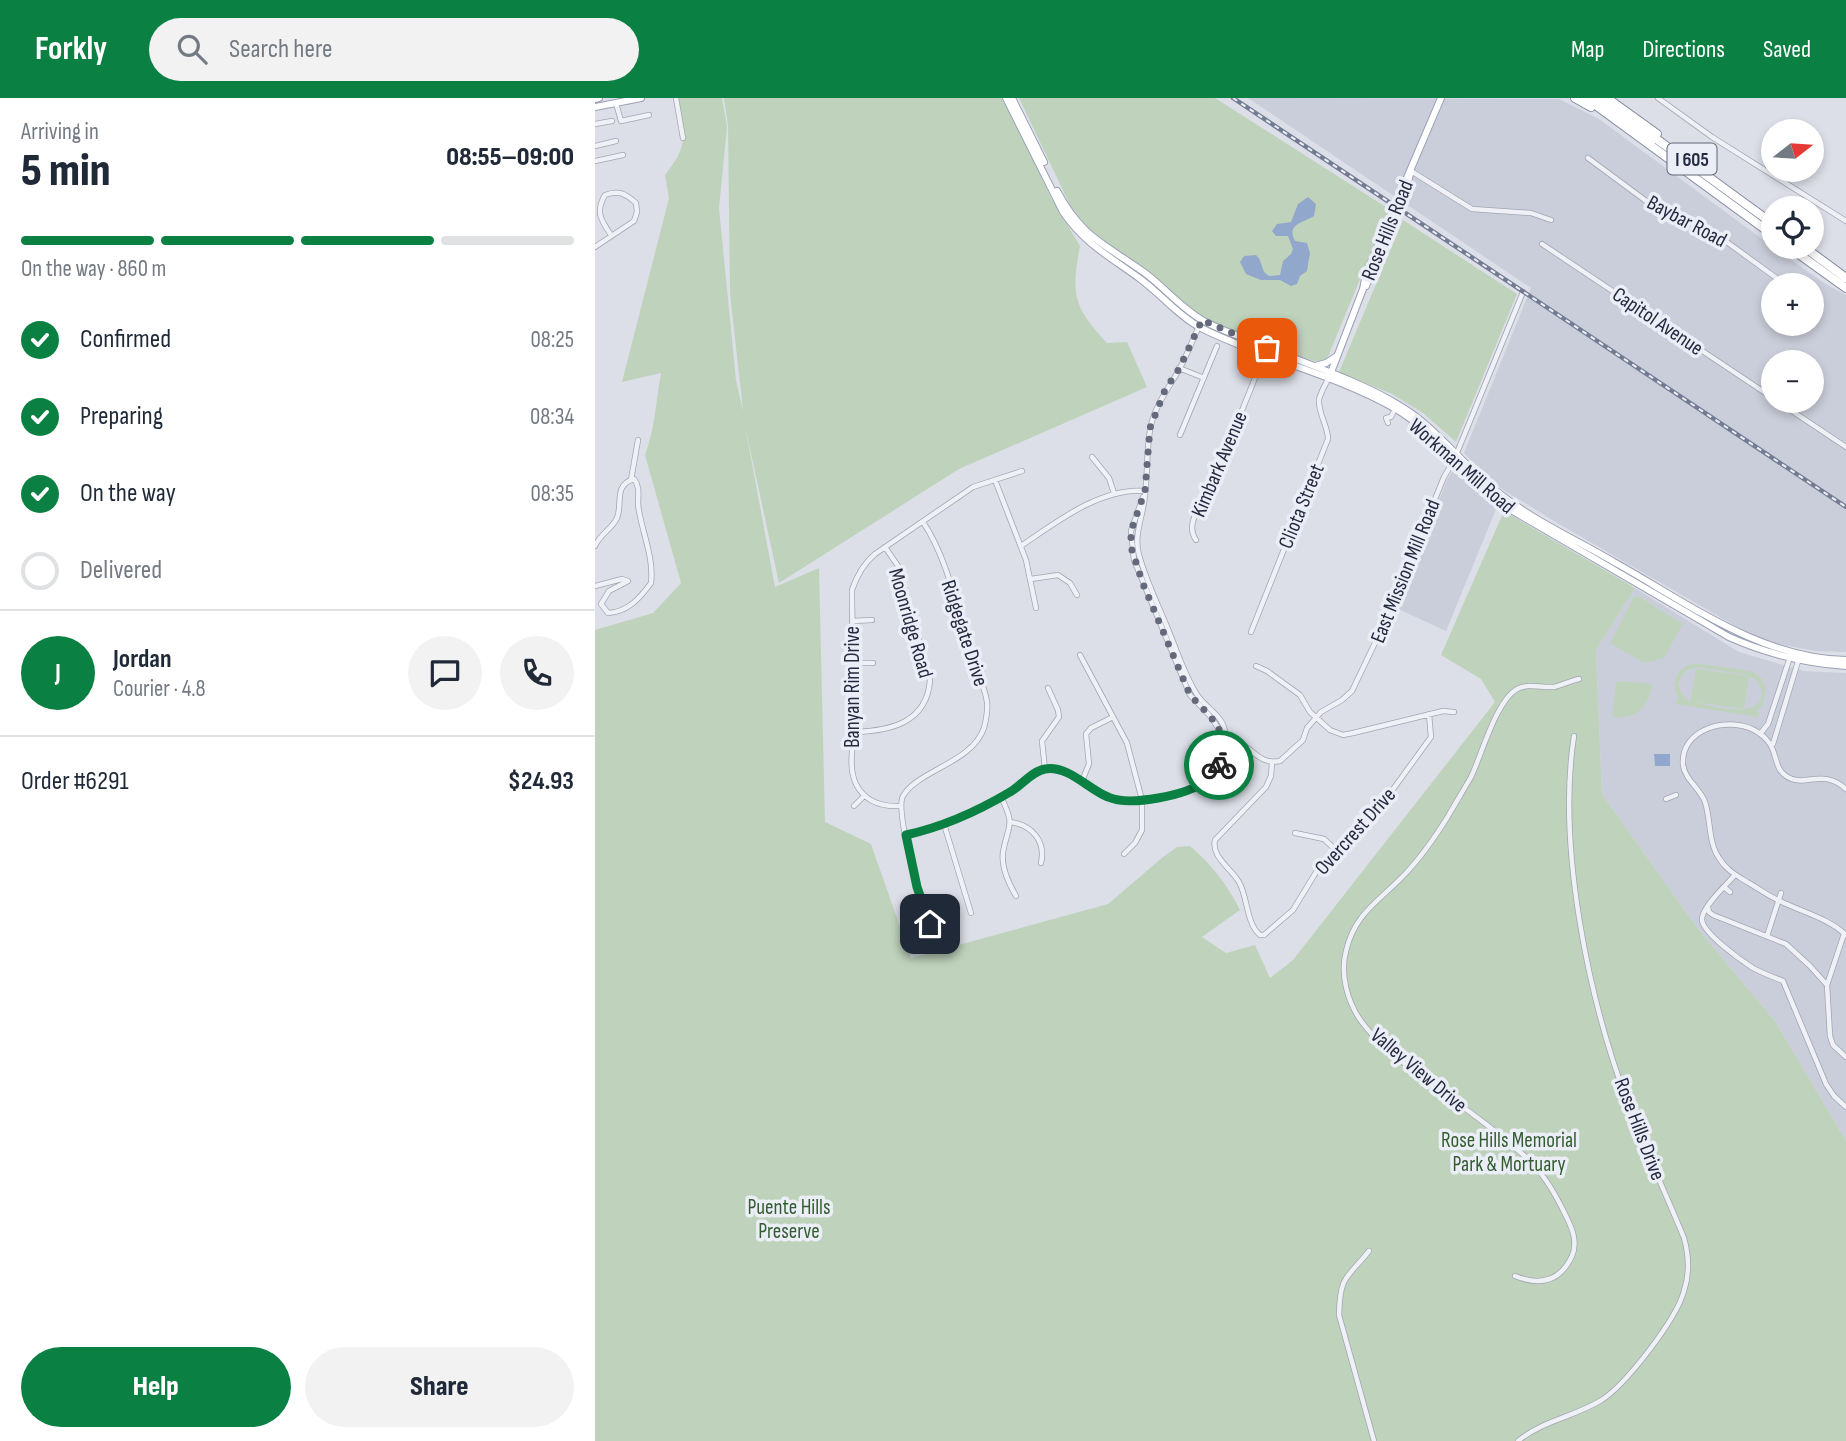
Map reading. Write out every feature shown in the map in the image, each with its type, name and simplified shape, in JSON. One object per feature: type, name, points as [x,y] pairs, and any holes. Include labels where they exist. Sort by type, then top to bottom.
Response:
[{"type":"highway","points":[[1575,98],[1636,134]]},
{"type":"highway","name":"I 605","points":[[1586,98],[1761,226]]},
{"type":"highway","points":[[1598,98],[1761,215]]},
{"type":"highway","points":[[1598,98],[1761,220]]},
{"type":"highway","name":"I 605","points":[[1608,99],[1761,209]]},
{"type":"highway","points":[[1824,256],[1846,272]]},
{"type":"highway","points":[[1807,259],[1846,286]]},
{"type":"highway","points":[[1811,259],[1846,286]]},
{"type":"highway","points":[[1820,259],[1846,278]]},
{"type":"main road","points":[[595,107],[641,98]]},
{"type":"main road","name":"Workman Mill Road","points":[[1006,98],[1063,212],[1076,229],[1091,245],[1200,323],[1329,376],[1366,395],[1431,435],[1492,488],[1532,516],[1731,629],[1790,656]]},
{"type":"main road","name":"Workman Mill Road","points":[[1012,98],[1058,193],[1080,225],[1099,244],[1145,274],[1200,323]]},
{"type":"main road","name":"Rose Hills Road","points":[[1329,376],[1339,355],[1371,262],[1441,98]]},
{"type":"main road","name":"Workman Mill Road","points":[[1266,352],[1312,366],[1394,411]]},
{"type":"main road","points":[[1312,366],[1326,363],[1339,355]]},
{"type":"main road","name":"Workman Mill Road","points":[[1455,457],[1478,485],[1503,505],[1729,637],[1790,656],[1846,666]]},
{"type":"main road","points":[[1503,505],[1507,504],[1532,516]]},
{"type":"main road","name":"Workman Mill Road","points":[[1799,658],[1846,660]]},
{"type":"street","points":[[676,98],[683,138]]},
{"type":"street","points":[[1658,98],[1712,137],[1846,221]]},
{"type":"street","points":[[616,103],[621,121],[649,115]]},
{"type":"street","points":[[595,124],[612,121]]},
{"type":"street","points":[[595,146],[616,141]]},
{"type":"street","points":[[595,161],[623,155]]},
{"type":"street","name":"Baybar Road","points":[[1588,158],[1661,212],[1713,232],[1769,273]]},
{"type":"street","points":[[1411,171],[1472,209],[1531,213],[1551,220]]},
{"type":"street","points":[[595,247],[634,221],[636,202],[622,192],[605,195],[599,205],[599,216],[611,236]]},
{"type":"street","name":"Capitol Avenue","points":[[1542,244],[1761,390]]},
{"type":"street","name":"East Mission Mill Road","points":[[1315,718],[1352,691],[1364,670],[1523,292]]},
{"type":"street","points":[[906,835],[944,824],[1001,797],[1045,769],[1056,769],[1106,797],[1116,800],[1142,800],[1182,792],[1209,780],[1221,761],[1226,734],[1219,719],[1196,693],[1138,555],[1137,536],[1145,491],[1150,428],[1165,390],[1179,369],[1200,323]]},
{"type":"street","points":[[1180,435],[1217,346]]},
{"type":"street","name":"Kimbark Avenue","points":[[1196,540],[1191,531],[1193,520],[1207,498],[1266,352]]},
{"type":"street","points":[[1179,369],[1204,378]]},
{"type":"street","name":"Cliota Street","points":[[1251,632],[1328,439],[1328,429],[1319,408],[1319,398],[1329,376]]},
{"type":"street","points":[[1795,413],[1846,447]]},
{"type":"street","points":[[631,480],[638,440]]},
{"type":"street","points":[[1092,457],[1109,478],[1114,493]]},
{"type":"street","name":"Banyan Rim Drive","points":[[864,796],[851,769],[854,732],[852,590],[856,580],[865,562],[974,487],[1021,471]]},
{"type":"street","points":[[995,480],[1021,546],[1036,608]]},
{"type":"street","points":[[595,546],[616,521],[619,493],[627,482],[637,481],[651,583],[632,605],[608,613],[601,604],[604,596],[628,580],[595,586]]},
{"type":"street","points":[[1021,546],[1059,519],[1114,493],[1145,491]]},
{"type":"street","name":"Ridgegate Drive","points":[[901,806],[902,796],[911,787],[967,751],[983,729],[987,707],[940,552],[923,522]]},
{"type":"street","name":"Moonridge Road","points":[[854,732],[886,729],[911,718],[924,705],[929,688],[930,680],[898,566],[885,547]]},
{"type":"street","points":[[1031,579],[1058,575],[1070,583],[1077,595]]},
{"type":"street","points":[[852,621],[872,620]]},
{"type":"street","points":[[1080,655],[1127,743],[1142,800],[1142,830],[1135,843],[1124,854]]},
{"type":"street","points":[[1766,738],[1790,656]]},
{"type":"street","points":[[1799,658],[1773,744],[1780,770],[1786,776],[1801,780],[1826,777],[1837,781],[1846,789]]},
{"type":"street","points":[[853,663],[873,663]]},
{"type":"street","points":[[1256,666],[1300,695],[1315,718],[1330,730],[1343,735],[1443,711],[1454,712]]},
{"type":"street","name":"Valley View Drive","points":[[1515,1276],[1531,1283],[1553,1278],[1573,1253],[1574,1238],[1558,1200],[1544,1176],[1520,1151],[1392,1054],[1367,1028],[1354,1009],[1347,991],[1344,959],[1359,920],[1370,905],[1408,871],[1437,832],[1472,775],[1509,695],[1521,687],[1555,687],[1579,679]]},
{"type":"street","points":[[1045,769],[1042,741],[1059,717],[1048,688]]},
{"type":"street","name":"Overcrest Drive","points":[[1272,763],[1271,776],[1266,787],[1215,840],[1213,846],[1215,853],[1240,884],[1252,925],[1259,934],[1264,935],[1293,910],[1321,864],[1370,821],[1423,751],[1431,737],[1429,714]]},
{"type":"street","points":[[1082,782],[1089,764],[1086,734],[1091,728],[1112,717]]},
{"type":"street","points":[[1225,739],[1239,740],[1259,758],[1272,763],[1287,757],[1303,740],[1315,718]]},
{"type":"street","points":[[1760,734],[1768,724]]},
{"type":"street","points":[[1773,744],[1743,725],[1713,727],[1687,743],[1684,755],[1685,774],[1705,802],[1718,857],[1729,871],[1777,900],[1828,922],[1845,934],[1827,985],[1830,1036],[1833,1045],[1846,1057]]},
{"type":"street","name":"Rose Hills Drive","points":[[1518,1441],[1544,1424],[1594,1404],[1625,1381],[1677,1309],[1685,1290],[1688,1270],[1683,1238],[1620,1081],[1605,1034],[1592,978],[1571,846],[1568,792],[1574,736]]},
{"type":"street","points":[[1666,799],[1676,795]]},
{"type":"street","points":[[854,806],[864,796],[886,807],[901,806],[917,887],[930,924]]},
{"type":"street","points":[[1001,797],[1010,822],[1003,860],[1016,896]]},
{"type":"street","points":[[1010,822],[1021,824],[1034,832],[1042,847],[1041,863]]},
{"type":"street","points":[[944,824],[971,913]]},
{"type":"street","points":[[1295,833],[1324,839],[1337,851]]},
{"type":"street","points":[[1735,875],[1708,906],[1702,919],[1703,924],[1714,938],[1751,967],[1783,981],[1826,1084],[1846,1107]]},
{"type":"street","points":[[1724,887],[1730,892]]},
{"type":"street","points":[[1767,936],[1781,892]]},
{"type":"street","points":[[1708,906],[1713,915],[1786,943],[1827,985]]},
{"type":"street","points":[[1369,1251],[1349,1272],[1343,1283],[1339,1296],[1339,1315],[1374,1441]]},
{"type":"shaded area","points":[[1248,98],[1559,99],[1599,119],[1761,238],[1761,259],[1790,259],[1810,273],[1761,273],[1761,336],[1824,336],[1824,283],[1846,295],[1846,652],[1816,651],[1776,644],[1744,631],[1497,486],[1464,453],[1531,288]]},
{"type":"shaded area","points":[[1453,470],[1459,471],[1497,507],[1446,631],[1396,608]]},
{"type":"shaded area","points":[[1635,588],[1739,652],[1804,671],[1846,673],[1846,1141],[1775,1021],[1698,929],[1602,794],[1596,650]]},
{"type":"green space","points":[[678,98],[722,98],[727,127],[719,208],[736,380],[743,411],[730,293],[728,126],[724,98],[1001,98],[1009,109],[1050,196],[1080,246],[1076,288],[1081,309],[1107,343],[1127,342],[1147,387],[959,469],[779,583],[745,426],[775,587],[819,568],[825,822],[871,844],[911,958],[1108,904],[1177,847],[1190,846],[1218,875],[1240,910],[1202,937],[1226,953],[1255,945],[1270,978],[1293,960],[1495,702],[1481,679],[1441,655],[1504,511],[1635,588],[1596,650],[1602,794],[1698,929],[1775,1021],[1846,1141],[1846,1441],[595,1441],[595,630],[653,613],[681,583],[645,455],[653,425],[661,373],[622,382],[669,198],[665,175],[682,147],[683,130]]},
{"type":"green space","points":[[1019,98],[1215,98],[1389,209],[1325,364],[1287,353],[1215,323],[1192,310],[1086,226],[1070,205]]},
{"type":"green space","points":[[1403,220],[1517,294],[1456,442],[1423,413],[1392,394],[1339,372]]},
{"type":"green space","points":[[1638,596],[1683,624],[1664,658],[1644,663],[1610,643],[1634,597]]},
{"type":"green space","points":[[1693,663],[1751,671],[1761,678],[1766,689],[1762,706],[1756,711],[1759,712],[1758,717],[1676,704],[1679,699],[1675,682],[1682,669]],"holes":[[[1697,667],[1749,676],[1696,669],[1690,702],[1682,695],[1678,683],[1685,671]],[[1749,676],[1756,680],[1762,692],[1760,701],[1744,709]],[[1694,702],[1744,709],[1712,706]]]},
{"type":"green space","points":[[1616,683],[1652,684],[1645,705],[1628,717],[1612,717]]},
{"type":"water","points":[[1308,197],[1316,204],[1314,216],[1294,227],[1293,231],[1295,241],[1307,243],[1310,253],[1307,271],[1300,276],[1297,284],[1291,286],[1280,280],[1261,280],[1246,274],[1240,262],[1244,256],[1256,255],[1264,272],[1269,276],[1280,275],[1283,261],[1293,249],[1288,236],[1276,236],[1272,231],[1277,224],[1291,222],[1298,204]]},
{"type":"water","points":[[1654,754],[1670,754],[1670,766],[1655,766]]},
{"type":"railway","points":[[1233,98],[1846,507]]},
{"type":"way so far","points":[[1219,765],[1225,739],[1211,717],[1190,695],[1133,560],[1131,531],[1145,491],[1150,428],[1165,390],[1179,369],[1202,320],[1267,348]]},
{"type":"route","points":[[930,924],[917,887],[906,835],[944,824],[1010,792],[1045,769],[1067,773],[1106,797],[1127,801],[1180,792],[1198,786],[1209,780],[1219,765]]},
{"type":"park label","name":"Rose Hills Memorial Park & Mortuary","points":[[1509,1152]]},
{"type":"park label","name":"Puente Hills Preserve","points":[[789,1219]]}]
